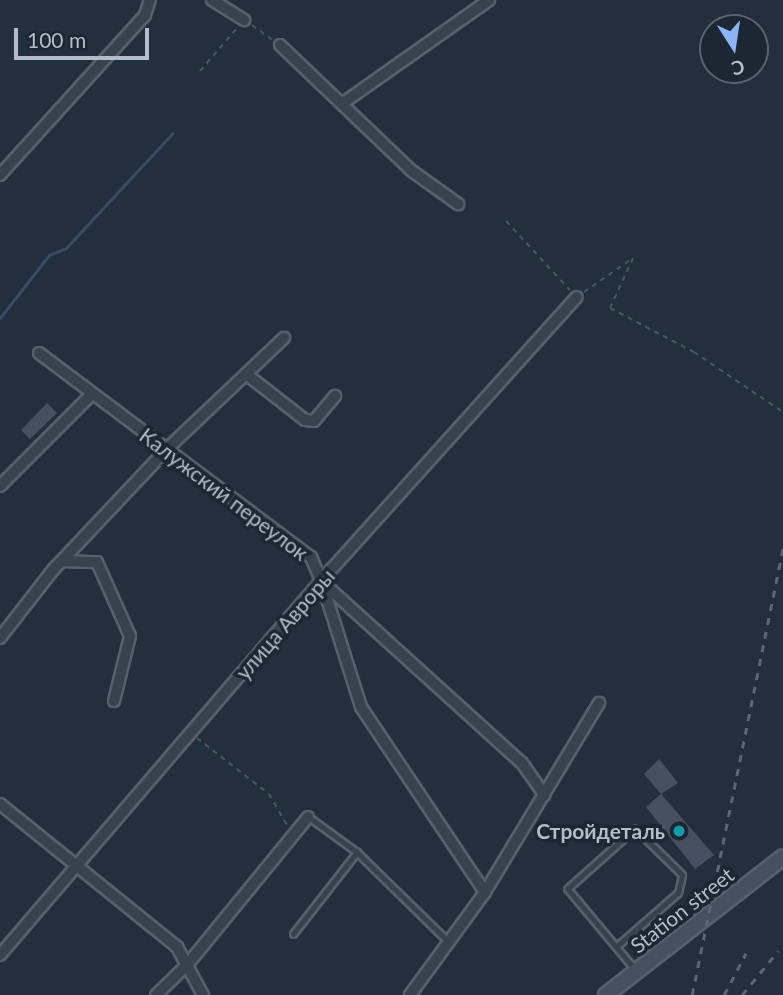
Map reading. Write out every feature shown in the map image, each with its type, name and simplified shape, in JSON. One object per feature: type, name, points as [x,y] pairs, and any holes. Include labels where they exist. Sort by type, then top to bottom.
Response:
[{"type":"main road","name":"Station street","points":[[606,995],[783,857]]},
{"type":"street","points":[[0,176],[145,15],[150,0]]},
{"type":"street","points":[[212,0],[244,20]]},
{"type":"street","points":[[343,103],[489,0]]},
{"type":"street","points":[[280,45],[412,171],[457,204]]},
{"type":"street","name":"улица Авроры","points":[[0,955],[321,582],[577,298]]},
{"type":"street","points":[[0,638],[62,561],[167,448],[284,338]]},
{"type":"street","name":"Калужский переулок","points":[[39,353],[91,395],[167,448],[311,557],[321,582],[522,763],[544,795]]},
{"type":"street","points":[[246,374],[306,420],[314,421],[335,396]]},
{"type":"street","points":[[0,486],[91,395]]},
{"type":"street","points":[[62,561],[97,562],[130,636],[114,701]]},
{"type":"street","points":[[321,582],[361,707],[485,892]]},
{"type":"street","points":[[410,995],[485,892],[599,703]]},
{"type":"street","points":[[0,804],[177,947],[203,995]]},
{"type":"street","points":[[156,995],[187,965],[308,817]]},
{"type":"lane","points":[[308,817],[357,852],[449,942]]},
{"type":"lane","points":[[616,947],[678,893],[682,875],[635,829],[568,889],[636,972]]},
{"type":"lane","points":[[293,934],[357,852]]},
{"type":"path","points":[[200,71],[244,20],[280,45]]},
{"type":"path","points":[[506,221],[577,298],[633,258],[610,308],[694,352],[783,412]]},
{"type":"path","points":[[191,733],[269,794],[293,835]]},
{"type":"building","points":[[47,403],[57,413],[30,439],[21,430]]},
{"type":"building","name":"Стройдеталь","points":[[659,759],[678,783],[661,794],[644,774]]},
{"type":"building","name":"Стройдеталь","points":[[661,794],[714,855],[695,869],[646,807]]},
{"type":"waterway","points":[[0,318],[49,255],[66,248],[172,134]]},
{"type":"railway","points":[[692,995],[783,546]]},
{"type":"railway","points":[[742,995],[778,951]]},
{"type":"railway","points":[[724,995],[746,953]]},
{"type":"place","name":"Стройдеталь","points":[[679,831]]}]
